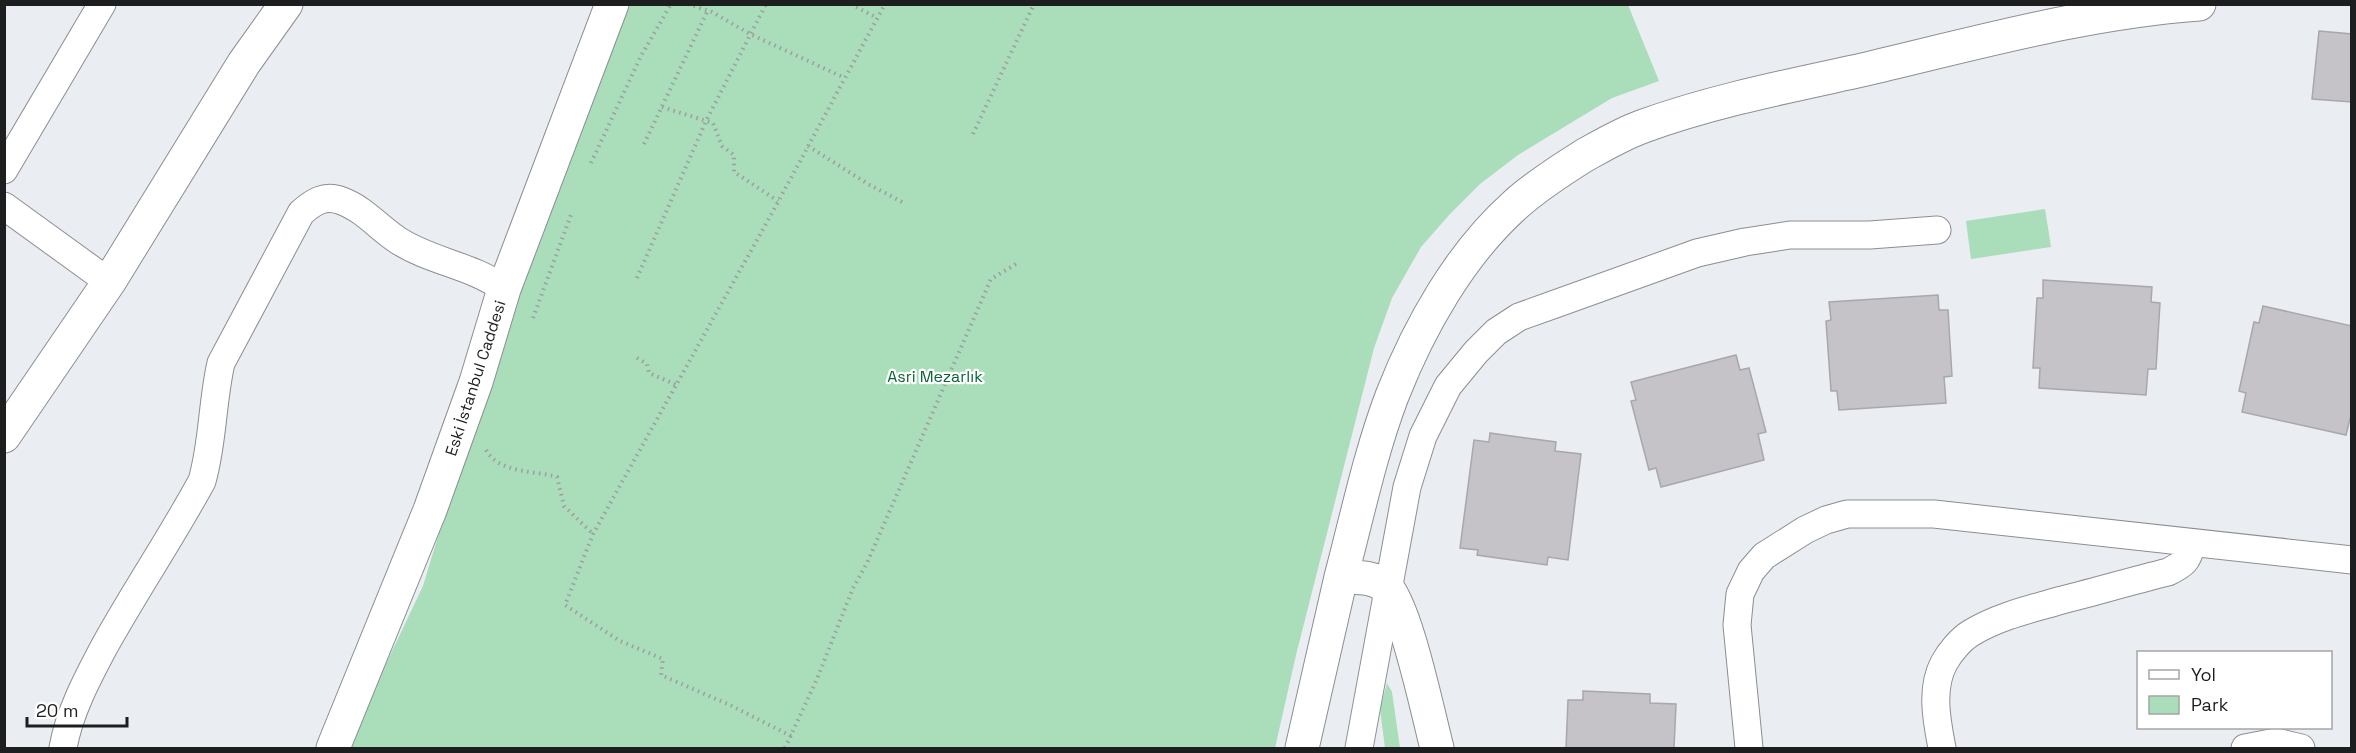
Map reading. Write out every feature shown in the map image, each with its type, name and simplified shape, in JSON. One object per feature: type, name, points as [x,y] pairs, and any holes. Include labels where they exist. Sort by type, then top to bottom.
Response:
[{"type":"street","points":[[4,170],[102,4]]},
{"type":"street","points":[[4,436],[109,282],[244,63],[286,4]]},
{"type":"street","name":"Eski İstanbul Caddesi","points":[[333,748],[430,510],[477,382],[499,285],[594,4]]},
{"type":"street","name":"Eski İstanbul Caddesi","points":[[318,748],[324,726],[348,665],[410,521],[499,285],[612,4]]},
{"type":"street","points":[[1302,748],[1341,577],[1378,440],[1393,395],[1434,311],[1456,273],[1484,236],[1515,204],[1546,180],[1600,146],[1640,127],[1705,107],[2025,33],[2124,13],[2199,4]]},
{"type":"street","points":[[63,748],[78,699],[96,661],[202,481],[208,461],[214,391],[221,363],[301,213],[314,202],[327,198],[342,201],[358,210],[400,242],[499,285]]},
{"type":"street","points":[[4,206],[109,282]]},
{"type":"street","points":[[1359,748],[1407,487],[1423,436],[1448,386],[1496,332],[1519,317],[1697,253],[1790,235],[1870,235],[1937,230]]},
{"type":"street","points":[[1749,748],[1737,625],[1740,594],[1751,571],[1764,556],[1805,530],[1847,514],[1934,514],[2352,560]]},
{"type":"street","points":[[1942,748],[1936,713],[1938,683],[1943,664],[1955,647],[1969,634],[1993,621],[2026,610],[2168,572],[2180,566],[2189,557],[2192,543]]},
{"type":"street","points":[[1341,577],[1376,580],[1388,587],[1402,616],[1437,748]]},
{"type":"street","points":[[2245,748],[2284,746]]},
{"type":"path","points":[[588,169],[641,56],[671,4]]},
{"type":"path","points":[[688,4],[710,11],[750,34],[845,78]]},
{"type":"path","points":[[644,144],[710,11],[716,4]]},
{"type":"path","points":[[637,278],[706,121],[766,4]]},
{"type":"path","points":[[852,4],[877,18]]},
{"type":"path","points":[[790,736],[732,706],[661,675],[663,660],[620,641],[565,605],[593,534],[885,4]]},
{"type":"path","points":[[973,134],[1034,4]]},
{"type":"path","points":[[662,107],[713,123],[722,146],[734,155],[734,172],[778,201]]},
{"type":"path","points":[[808,146],[868,184],[906,204]]},
{"type":"path","points":[[531,324],[576,202]]},
{"type":"path","points":[[785,748],[818,679],[854,588],[991,279],[1016,264]]},
{"type":"path","points":[[637,358],[647,364],[650,373],[677,385]]},
{"type":"path","points":[[484,446],[491,459],[520,472],[543,472],[557,477],[564,506],[593,534]]},
{"type":"green space","name":"Asri Mezarlık","points":[[624,5],[1628,5],[1659,81],[1612,98],[1518,155],[1480,184],[1421,247],[1392,298],[1374,348],[1296,655],[1275,748],[346,748],[423,586],[485,381]]},
{"type":"green space","points":[[2045,209],[2051,247],[1971,259],[1966,221]]},
{"type":"green space","points":[[1387,683],[1392,692],[1400,748],[1385,748],[1380,709]]},
{"type":"building","points":[[2319,31],[2352,34],[2352,102],[2312,99]]},
{"type":"building","points":[[2043,280],[2152,287],[2151,302],[2160,303],[2156,369],[2148,369],[2146,395],[2039,388],[2040,368],[2033,368],[2037,298],[2043,298]]},
{"type":"building","points":[[1938,295],[1939,310],[1948,310],[1952,376],[1944,377],[1946,403],[1839,410],[1837,391],[1831,391],[1826,321],[1831,320],[1829,302]]},
{"type":"building","points":[[2263,306],[2352,326],[2352,411],[2346,435],[2242,412],[2246,393],[2239,391],[2254,322],[2259,323]]},
{"type":"building","points":[[1736,355],[1740,370],[1749,368],[1766,432],[1758,434],[1764,460],[1661,487],[1656,468],[1649,470],[1631,401],[1636,400],[1631,382]]},
{"type":"building","points":[[1490,433],[1556,442],[1555,451],[1581,454],[1568,560],[1548,557],[1547,565],[1477,555],[1478,550],[1460,548],[1474,440],[1489,442]]},
{"type":"building","points":[[1583,691],[1650,694],[1650,703],[1676,704],[1674,748],[1566,748],[1568,700],[1583,700]]}]
